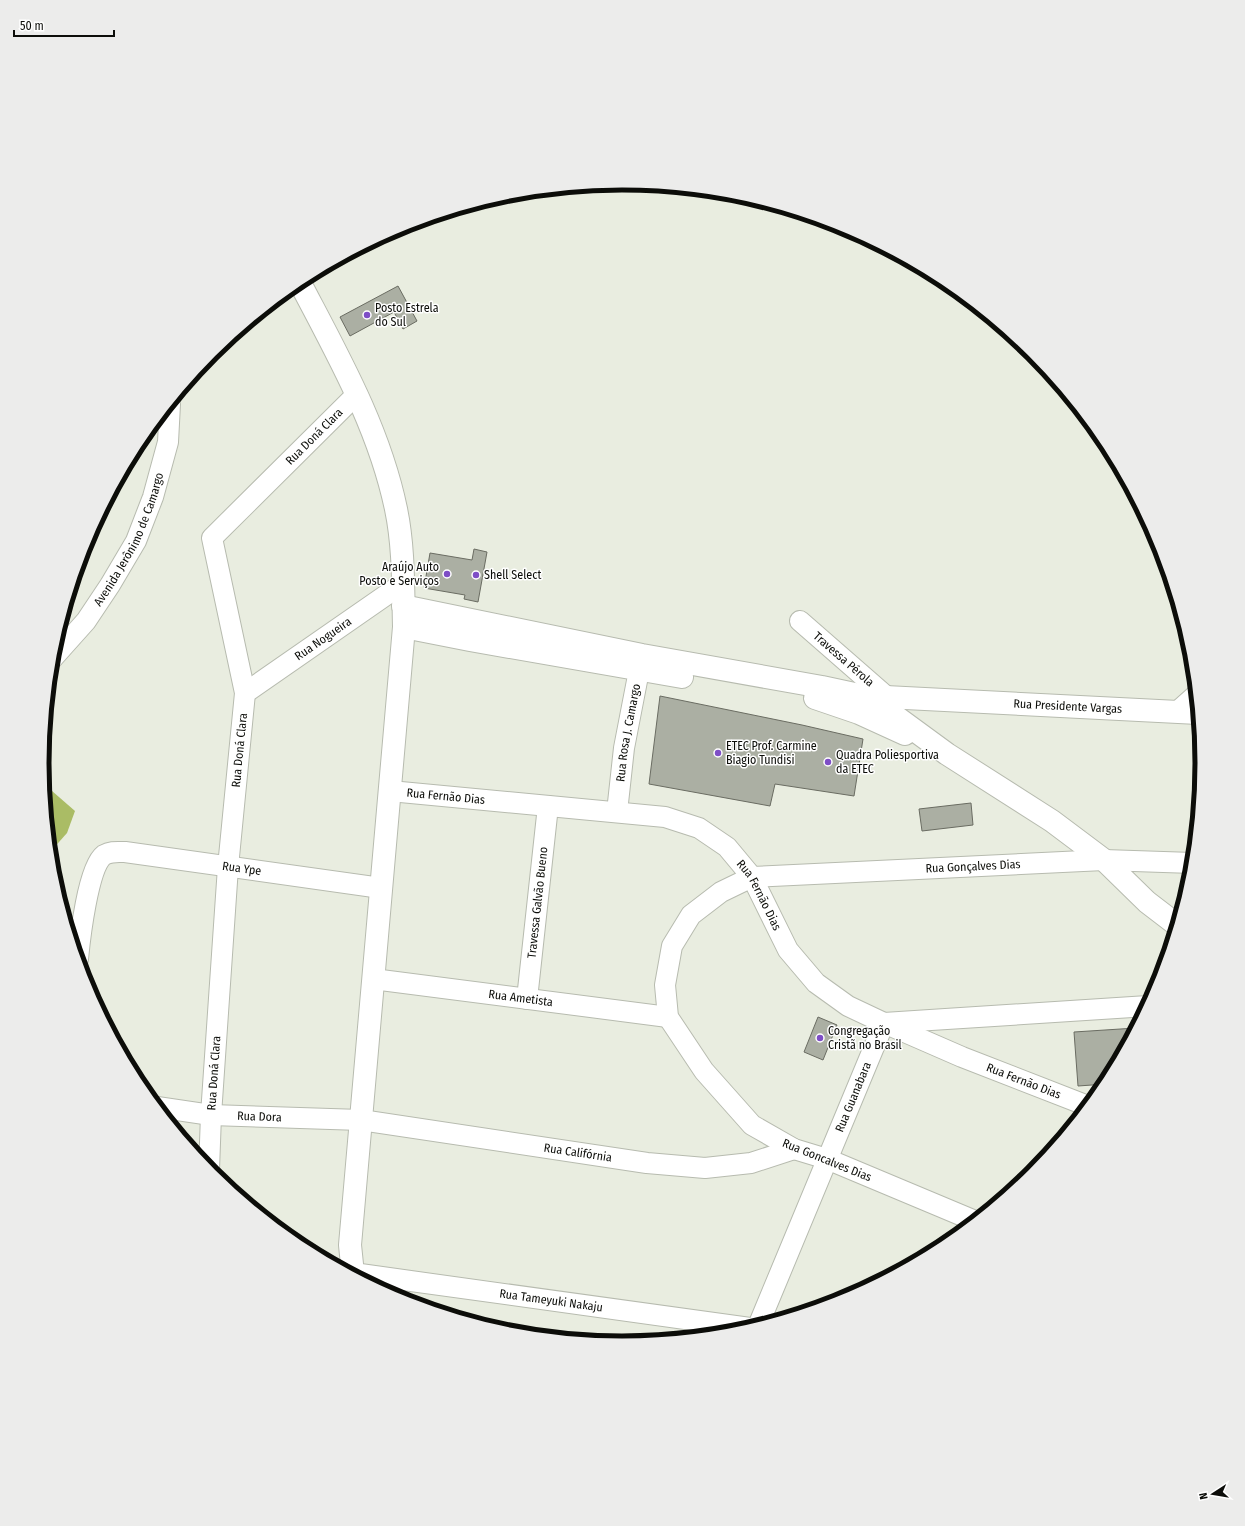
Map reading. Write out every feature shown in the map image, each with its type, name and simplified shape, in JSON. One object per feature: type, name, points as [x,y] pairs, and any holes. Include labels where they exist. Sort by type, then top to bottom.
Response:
[{"type":"main road","points":[[302,287],[357,394],[385,469],[396,509],[402,550],[404,616],[350,1245],[352,1268]]},
{"type":"main road","points":[[404,616],[470,640],[640,662],[820,699],[859,704],[876,702],[889,705],[925,738],[947,754]]},
{"type":"main road","points":[[925,738],[920,727],[919,716],[932,701]]},
{"type":"main road","name":"Rua Presidente Vargas","points":[[889,705],[912,705],[932,701],[1187,712]]},
{"type":"main road","points":[[859,704],[947,754],[1052,821],[1104,860],[1148,902],[1173,922]]},
{"type":"street","name":"Rua Doná Clara","points":[[209,1161],[211,1115],[228,867],[244,693],[212,538],[357,394]]},
{"type":"street","name":"Avenida Jerônimo de Camargo","points":[[60,650],[86,621],[110,585],[136,541],[153,497],[168,442],[170,412]]},
{"type":"street","name":"Rua Nogueira","points":[[244,693],[402,584]]},
{"type":"street","name":"Travessa Pérola","points":[[800,621],[889,705]]},
{"type":"street","name":"Rua Rosa J. Camargo","points":[[617,812],[624,748],[640,662]]},
{"type":"street","points":[[1187,712],[1192,702]]},
{"type":"street","name":"Rua Fernão Dias","points":[[390,791],[664,817],[699,828],[727,847],[752,877],[788,950],[816,983],[848,1006],[884,1024],[962,1057],[1083,1104]]},
{"type":"street","name":"Travessa Galvão Bueno","points":[[527,999],[548,806]]},
{"type":"street","name":"Rua Ype","points":[[79,948],[86,898],[97,865],[103,856],[112,851],[381,888]]},
{"type":"street","name":"Rua Gonçalves Dias","points":[[752,877],[1104,860],[1187,863]]},
{"type":"street","name":"Rua Goncalves Dias","points":[[752,877],[721,892],[691,915],[672,946],[664,985],[668,1017],[704,1071],[752,1125],[794,1149],[827,1159],[970,1219]]},
{"type":"street","name":"Rua Ametista","points":[[373,979],[668,1017]]},
{"type":"street","points":[[884,1024],[1142,1006]]},
{"type":"street","points":[[962,1057],[954,1048],[952,1037],[955,1027],[965,1018]]},
{"type":"street","name":"Rua Guanabara","points":[[761,1319],[884,1024]]},
{"type":"street","name":"Rua Dora","points":[[165,1108],[211,1115],[361,1120]]},
{"type":"street","name":"Rua Califórnia","points":[[361,1120],[647,1162],[705,1168],[751,1163],[794,1149]]},
{"type":"street","name":"Rua Tameyuki Nakaju","points":[[367,1276],[731,1325]]},
{"type":"green space","points":[[50,789],[75,811],[67,833],[55,846]]},
{"type":"building","name":"Posto Estrela do Sul","points":[[398,286],[417,321],[403,329],[394,312],[350,336],[340,317]]},
{"type":"building","name":"Araújo Auto Posto e Serviços","points":[[474,549],[487,552],[478,602],[464,599],[465,595],[424,588],[430,553],[472,560]]},
{"type":"building","name":"ETEC Prof. Carmine Biagio Tundisi","points":[[660,696],[863,739],[854,796],[775,784],[770,806],[649,784]]},
{"type":"building","points":[[971,803],[973,825],[922,831],[919,809]]},
{"type":"building","name":"Congregação Cristã no Brasil","points":[[818,1017],[837,1025],[823,1060],[804,1052]]},
{"type":"building","points":[[1131,1028],[1097,1085],[1078,1086],[1074,1032]]},
{"type":"place","name":"Posto Estrela do Sul","points":[[367,315]]},
{"type":"place","name":"Araújo Auto Posto e Serviços","points":[[447,574]]},
{"type":"place","name":"Shell Select","points":[[476,575]]},
{"type":"place","name":"ETEC Prof. Carmine Biagio Tundisi","points":[[718,753]]},
{"type":"place","name":"Quadra Poliesportiva da ETEC","points":[[828,762]]},
{"type":"place","name":"Congregação Cristã no Brasil","points":[[820,1038]]}]
